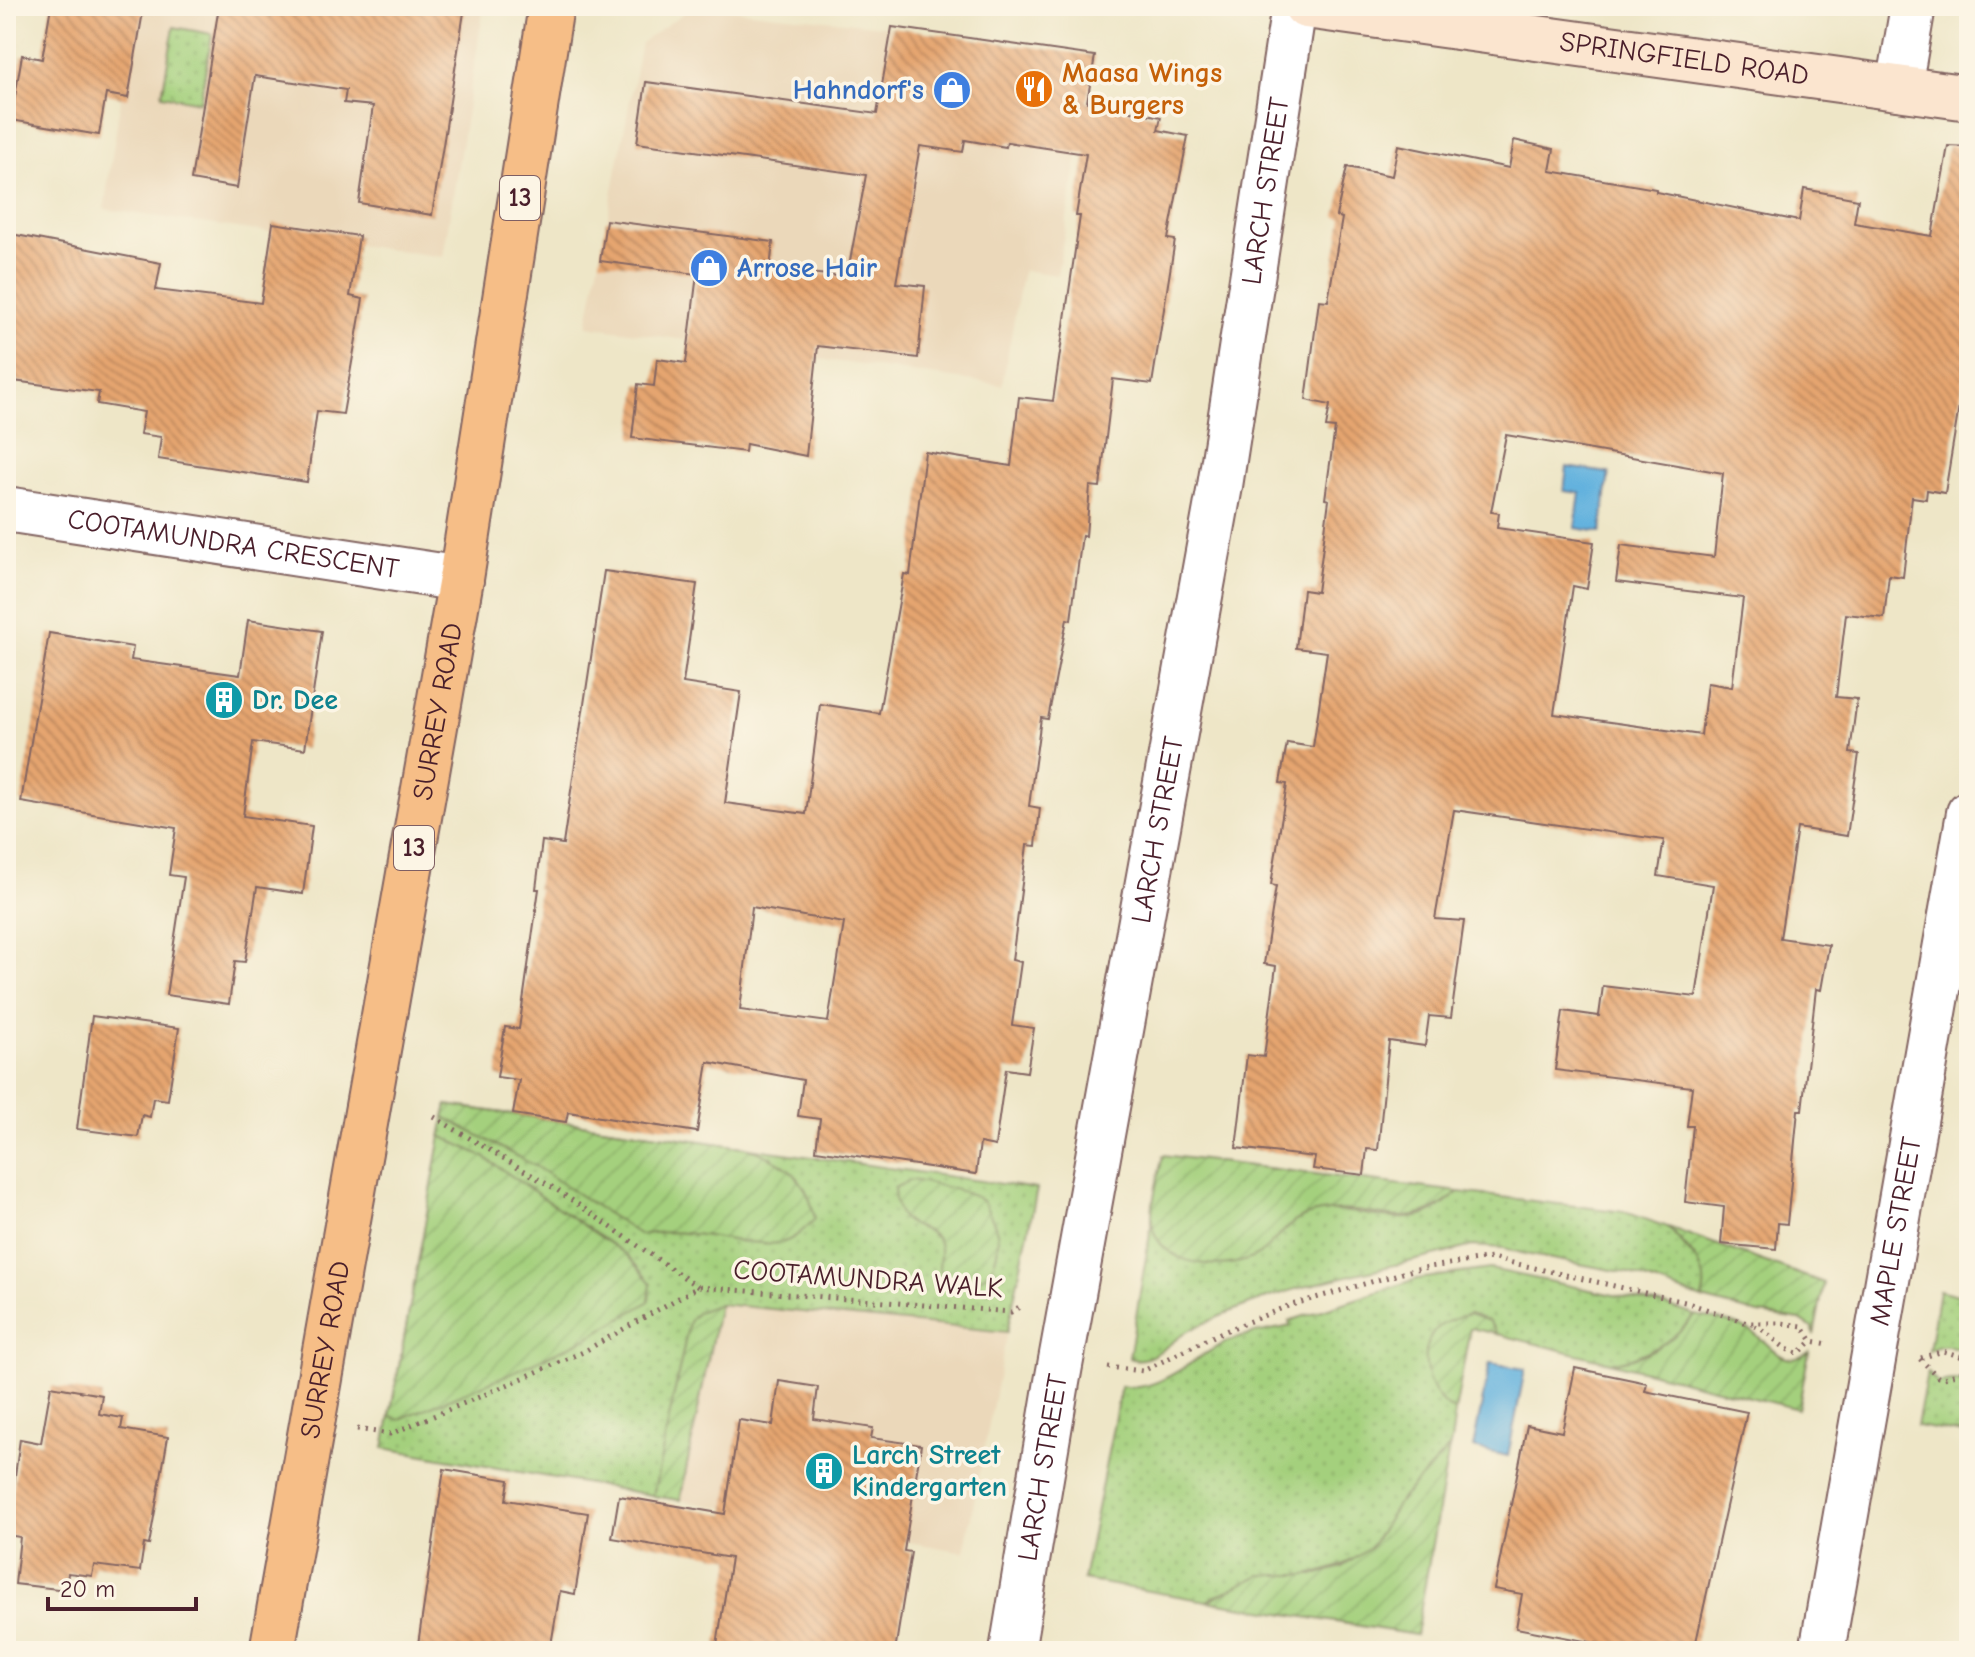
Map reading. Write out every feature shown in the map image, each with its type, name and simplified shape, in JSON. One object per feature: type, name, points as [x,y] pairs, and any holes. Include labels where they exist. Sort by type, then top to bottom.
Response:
[{"type":"main road","name":"SURREY ROAD","points":[[272,1651],[461,579],[551,6]]},
{"type":"main road","name":"SPRINGFIELD ROAD","points":[[1306,6],[1969,98]]},
{"type":"street","name":"LARCH STREET","points":[[1012,1651],[1220,486],[1294,6]]},
{"type":"street","points":[[1899,88],[1913,6]]},
{"type":"street","name":"COOTAMUNDRA CRESCENT","points":[[6,509],[461,579]]},
{"type":"street","name":"MAPLE STREET","points":[[1822,1651],[1872,1353],[1960,926],[1969,813]]},
{"type":"path","points":[[434,1117],[557,1190],[698,1287]]},
{"type":"path","points":[[1071,1315],[1101,1363],[1111,1369],[1143,1371],[1220,1333],[1288,1306],[1416,1269],[1491,1258],[1685,1302],[1768,1332],[1788,1351],[1795,1353],[1812,1341]]},
{"type":"path","name":"COOTAMUNDRA WALK","points":[[312,1422],[390,1434],[583,1352],[698,1287],[1011,1312],[1028,1302],[1071,1315]]},
{"type":"path","points":[[1747,1323],[1802,1326],[1812,1341],[1819,1343]]},
{"type":"path","points":[[1969,1359],[1943,1351],[1916,1358],[1938,1377],[1969,1370]]},
{"type":"shaded area","points":[[135,6],[484,6],[443,257],[104,209]]},
{"type":"shaded area","points":[[694,6],[892,27],[1095,56],[1057,275],[1023,270],[1002,385],[587,326],[641,43]]},
{"type":"shaded area","points":[[719,1304],[1007,1332],[964,1552],[680,1500]]},
{"type":"green space","points":[[174,27],[212,34],[200,102],[162,95]]},
{"type":"green space","points":[[447,1105],[1037,1189],[1007,1332],[719,1304],[680,1500],[384,1448]]},
{"type":"green space","points":[[447,1105],[750,1148],[794,1174],[807,1192],[815,1219],[794,1237],[775,1244],[680,1233],[640,1235],[535,1166],[444,1117]]},
{"type":"green space","points":[[441,1136],[481,1155],[627,1255],[651,1283],[649,1301],[587,1338],[400,1419],[390,1416]]},
{"type":"green space","points":[[1163,1155],[1459,1192],[1439,1206],[1406,1217],[1342,1210],[1310,1214],[1294,1222],[1262,1252],[1249,1259],[1215,1265],[1197,1263],[1180,1258],[1166,1249],[1156,1237],[1152,1213]]},
{"type":"green space","points":[[911,1180],[958,1190],[985,1204],[997,1233],[998,1248],[994,1262],[976,1281],[964,1283],[952,1280],[939,1269],[940,1246],[934,1236],[906,1222],[900,1215],[894,1188]]},
{"type":"green space","points":[[1459,1192],[1625,1212],[1668,1227],[1704,1269],[1706,1281],[1702,1299],[1628,1273],[1504,1248],[1472,1246],[1342,1277],[1246,1305],[1195,1327],[1152,1356],[1137,1360],[1129,1358],[1152,1222],[1160,1240],[1262,1252],[1288,1225],[1313,1213],[1342,1211],[1417,1217],[1445,1204]]},
{"type":"green space","points":[[1668,1227],[1824,1283],[1814,1335],[1812,1328],[1800,1320],[1759,1314],[1702,1299],[1704,1278],[1701,1268]]},
{"type":"green space","points":[[1490,1269],[1666,1306],[1695,1315],[1665,1344],[1625,1361],[1609,1362],[1497,1334],[1489,1321],[1469,1314],[1429,1381],[1440,1400],[1455,1412],[1449,1449],[1434,1469],[1402,1498],[1368,1549],[1330,1569],[1247,1585],[1207,1601],[1083,1580],[1121,1386],[1149,1385],[1236,1338],[1290,1326],[1289,1321],[1417,1279]]},
{"type":"green space","points":[[1939,1290],[1969,1298],[1969,1353],[1949,1346],[1929,1351]]},
{"type":"green space","points":[[719,1304],[680,1500],[653,1496],[689,1322],[697,1312]]},
{"type":"green space","points":[[1469,1314],[1489,1321],[1497,1334],[1470,1328],[1455,1412],[1442,1402],[1430,1383],[1426,1352],[1428,1342],[1440,1326]]},
{"type":"green space","points":[[1695,1315],[1744,1328],[1784,1357],[1791,1359],[1809,1352],[1798,1409],[1609,1362],[1657,1348]]},
{"type":"green space","points":[[1927,1372],[1938,1383],[1969,1379],[1969,1435],[1917,1426]]},
{"type":"green space","points":[[1449,1448],[1416,1635],[1207,1601],[1260,1575],[1315,1575],[1342,1567],[1371,1547],[1399,1501]]},
{"type":"water","points":[[1567,467],[1609,473],[1601,532],[1575,528],[1580,493],[1564,491]]},
{"type":"water","points":[[1490,1363],[1525,1369],[1508,1456],[1473,1448]]},
{"type":"building","points":[[51,6],[144,6],[128,98],[106,94],[99,135],[11,120],[22,55],[42,59]]},
{"type":"building","points":[[219,6],[465,6],[432,215],[359,203],[373,106],[344,103],[346,90],[255,76],[237,188],[191,180]]},
{"type":"building","points":[[892,27],[1095,56],[1087,102],[1161,117],[1158,130],[1188,136],[1168,239],[1175,240],[1152,384],[1113,379],[1100,487],[1090,486],[1086,536],[1082,535],[1071,620],[1067,619],[1048,719],[1041,718],[1029,806],[1040,808],[1036,846],[1027,845],[1012,960],[1021,962],[1012,1025],[1034,1028],[1027,1072],[1006,1069],[995,1146],[980,1143],[976,1174],[816,1150],[820,1119],[798,1116],[803,1080],[708,1062],[697,1132],[568,1112],[566,1122],[513,1114],[519,1080],[497,1077],[505,1027],[519,1029],[539,889],[536,889],[542,841],[563,844],[604,571],[697,584],[683,683],[741,692],[725,803],[806,814],[820,704],[879,713],[904,574],[910,575],[925,452],[1011,466],[1019,397],[1053,401],[1086,154],[1007,142],[1006,147],[965,140],[963,152],[920,146],[896,283],[925,286],[918,358],[818,346],[806,456],[746,444],[745,452],[632,438],[638,384],[654,386],[657,359],[686,363],[697,274],[600,261],[606,220],[773,242],[770,269],[847,277],[866,175],[637,143],[646,82],[877,114]],"holes":[[[752,907],[844,923],[828,1022],[740,1010]]]},
{"type":"building","points":[[1514,140],[1554,149],[1550,171],[1656,189],[1656,192],[1799,221],[1804,189],[1858,199],[1854,223],[1932,236],[1948,146],[1969,147],[1969,345],[1945,493],[1927,490],[1926,499],[1912,497],[1903,577],[1889,575],[1884,618],[1846,614],[1836,697],[1857,699],[1850,753],[1859,754],[1847,836],[1797,828],[1780,938],[1829,945],[1821,990],[1816,989],[1802,1110],[1798,1110],[1787,1224],[1778,1223],[1776,1249],[1721,1244],[1724,1207],[1685,1202],[1693,1126],[1687,1126],[1692,1087],[1555,1070],[1563,1011],[1599,1016],[1603,986],[1696,997],[1713,885],[1658,876],[1664,840],[1454,810],[1435,919],[1464,921],[1451,1018],[1429,1016],[1425,1046],[1389,1041],[1378,1150],[1367,1149],[1364,1175],[1313,1169],[1315,1157],[1236,1148],[1247,1055],[1264,1057],[1276,966],[1264,964],[1276,886],[1271,885],[1287,784],[1280,783],[1287,743],[1313,747],[1327,652],[1296,648],[1303,590],[1317,592],[1335,428],[1326,427],[1330,405],[1306,400],[1319,300],[1328,301],[1342,218],[1336,216],[1347,167],[1392,176],[1398,145],[1509,168]],"holes":[[[1506,435],[1723,473],[1714,557],[1621,545],[1616,582],[1743,598],[1732,687],[1707,683],[1701,735],[1554,714],[1573,586],[1587,589],[1594,542],[1497,528],[1499,513],[1491,512]]]},
{"type":"building","points":[[273,223],[359,236],[350,296],[363,299],[343,414],[317,411],[307,482],[158,459],[161,437],[140,434],[144,412],[97,404],[99,392],[6,380],[6,233],[161,263],[156,290],[261,303]]},
{"type":"building","points":[[248,620],[322,631],[305,749],[253,742],[243,816],[312,826],[303,894],[257,887],[245,962],[235,961],[229,1004],[166,995],[184,877],[169,875],[176,828],[21,802],[49,633],[133,647],[131,660],[240,675]]},
{"type":"building","points":[[92,1016],[179,1028],[168,1100],[153,1098],[150,1117],[142,1115],[138,1137],[77,1129]]},
{"type":"building","points":[[1575,1368],[1647,1383],[1645,1391],[1747,1412],[1694,1651],[1610,1651],[1611,1646],[1516,1628],[1522,1594],[1494,1589],[1527,1425],[1562,1432]]},
{"type":"building","points":[[779,1381],[818,1387],[814,1419],[873,1428],[871,1438],[921,1445],[904,1551],[911,1552],[895,1651],[716,1651],[731,1558],[612,1538],[619,1496],[725,1514],[739,1420],[773,1425]]},
{"type":"building","points":[[51,1386],[102,1395],[99,1414],[123,1418],[121,1429],[168,1437],[149,1545],[144,1544],[140,1571],[94,1565],[92,1576],[68,1573],[66,1590],[15,1584],[20,1537],[7,1535],[20,1439],[41,1443]]},
{"type":"building","points":[[444,1469],[509,1480],[506,1500],[588,1513],[575,1594],[560,1591],[550,1651],[417,1651]]},
{"type":"place","name":"Maasa Wings & Burgers","points":[[1034,89]]},
{"type":"place","name":"Hahndorf's","points":[[952,90]]},
{"type":"place","name":"Arrose Hair","points":[[709,268]]},
{"type":"place","name":"Dr. Dee","points":[[224,700]]},
{"type":"place","name":"Larch Street Kindergarten","points":[[824,1471]]}]
